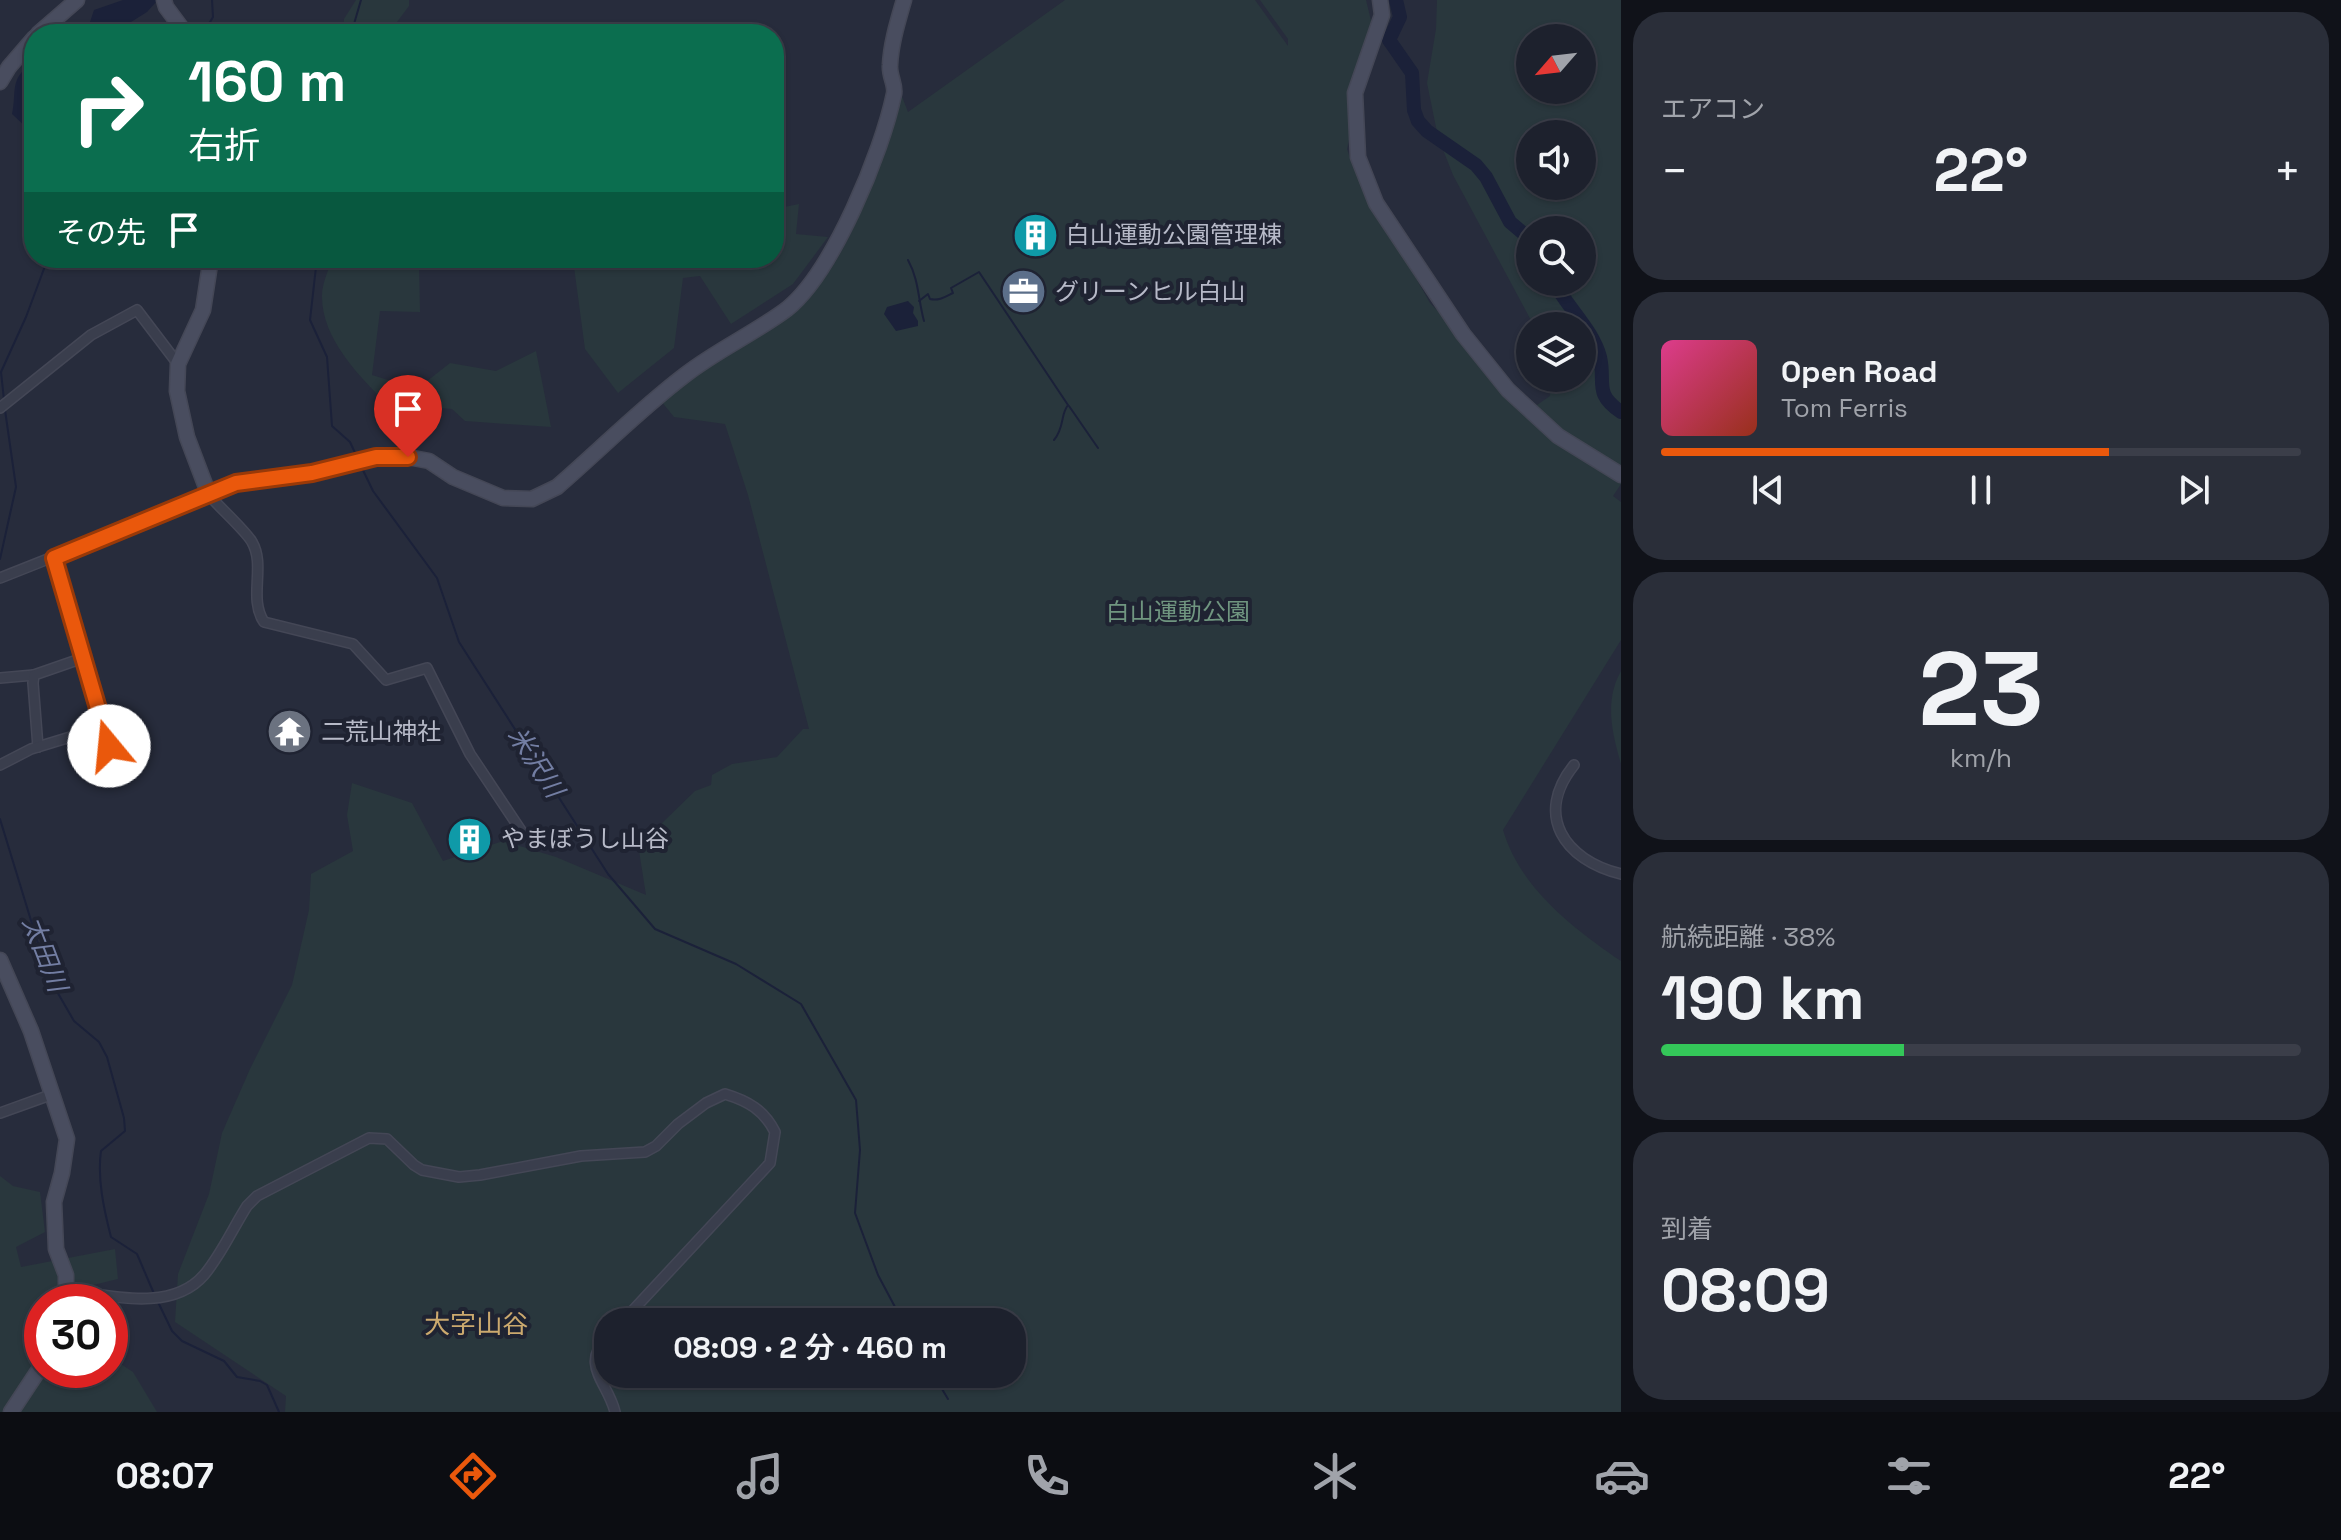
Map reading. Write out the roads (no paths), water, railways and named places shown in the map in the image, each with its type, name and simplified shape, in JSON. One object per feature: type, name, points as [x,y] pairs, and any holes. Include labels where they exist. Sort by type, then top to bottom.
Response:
[{"type":"street","points":[[164,0],[179,24]]},
{"type":"street","points":[[0,578],[236,483],[312,473],[376,457],[408,457],[429,461],[453,477],[503,498],[532,499],[557,487],[686,374],[786,309],[816,278],[829,258],[863,186],[883,130],[895,90],[890,64],[904,0]]},
{"type":"street","points":[[1380,0],[1382,15],[1355,93],[1358,157],[1376,203],[1457,325],[1508,390],[1558,436],[1621,475]]},
{"type":"street","points":[[49,24],[73,1]]},
{"type":"street","points":[[0,82],[24,50]]},
{"type":"street","points":[[209,268],[203,310],[178,364],[177,391],[187,437],[209,495],[252,541],[257,606],[264,622],[353,644],[386,680],[427,668],[470,754],[522,832]]},
{"type":"street","points":[[0,408],[91,335],[137,310],[178,364]]},
{"type":"street","points":[[54,558],[109,746]]},
{"type":"street","points":[[0,678],[34,675],[83,658]]},
{"type":"street","points":[[34,675],[38,747]]},
{"type":"street","points":[[0,765],[38,747],[103,727]]},
{"type":"street","points":[[1574,765],[1558,788],[1554,817],[1564,839],[1574,851],[1599,867],[1621,874]]},
{"type":"street","points":[[0,960],[20,1002],[67,1139],[54,1202],[56,1249],[66,1275],[66,1284]]},
{"type":"street","points":[[0,1113],[53,1094]]},
{"type":"street","points":[[128,1298],[175,1295],[201,1278],[247,1206],[257,1196],[369,1138],[387,1139],[422,1170],[459,1177],[581,1156],[645,1152],[706,1103],[725,1094],[752,1105],[762,1112],[775,1132],[770,1163],[635,1308]]},
{"type":"street","points":[[11,1412],[27,1388]]},
{"type":"street","points":[[605,1388],[615,1412]]},
{"type":"water","points":[[123,0],[158,0],[147,12],[128,24],[89,24],[94,10]]},
{"type":"water","points":[[24,70],[24,125],[12,114],[19,75]]},
{"type":"water","points":[[908,301],[914,307],[918,326],[896,331],[884,314],[887,307]]},
{"type":"waterway","name":"太田川","points":[[209,24],[213,17],[212,0]]},
{"type":"waterway","name":"米沢川","points":[[354,24],[361,0]]},
{"type":"waterway","points":[[1396,0],[1400,17],[1389,40],[1412,73],[1414,110],[1418,121],[1427,131],[1476,165],[1516,227]]},
{"type":"waterway","points":[[908,260],[924,321]]},
{"type":"waterway","name":"太田川","points":[[4,400],[1,372],[44,268]]},
{"type":"waterway","name":"米沢川","points":[[316,268],[310,320],[327,357],[332,426],[350,442],[357,457]]},
{"type":"waterway","points":[[919,301],[928,294],[930,299],[947,296],[953,293],[951,288],[979,272],[1068,405],[1054,440]]},
{"type":"waterway","points":[[1563,296],[1592,337],[1600,357],[1604,393],[1621,412]]},
{"type":"waterway","points":[[1069,406],[1098,448]]},
{"type":"waterway","name":"太田川","points":[[0,559],[16,487],[5,410]]},
{"type":"waterway","name":"米沢川","points":[[361,466],[373,491],[437,578],[459,642],[608,874],[655,929],[736,964],[801,1004],[856,1100],[860,1150],[855,1213],[878,1275],[896,1308]]},
{"type":"waterway","name":"太田川","points":[[0,819],[48,976],[74,1021],[99,1042],[107,1057],[125,1131],[101,1151],[104,1205],[111,1237],[137,1254],[155,1296]]},
{"type":"waterway","name":"太田川","points":[[158,1302],[172,1331],[182,1341],[224,1361],[237,1377],[267,1385],[279,1412]]},
{"type":"waterway","name":"米沢川","points":[[941,1388],[948,1399]]},
{"type":"place","name":"白山運動公園管理棟","points":[[1035,235]]},
{"type":"place","name":"グリーンヒル白山","points":[[1024,292]]},
{"type":"place","name":"二荒山神社","points":[[290,732]]},
{"type":"place","name":"やまぼうし山谷","points":[[470,839]]},
{"type":"district","name":"大字山谷","points":[[476,1324]]},
{"type":"park label","name":"白山運動公園","points":[[1178,612]]}]
